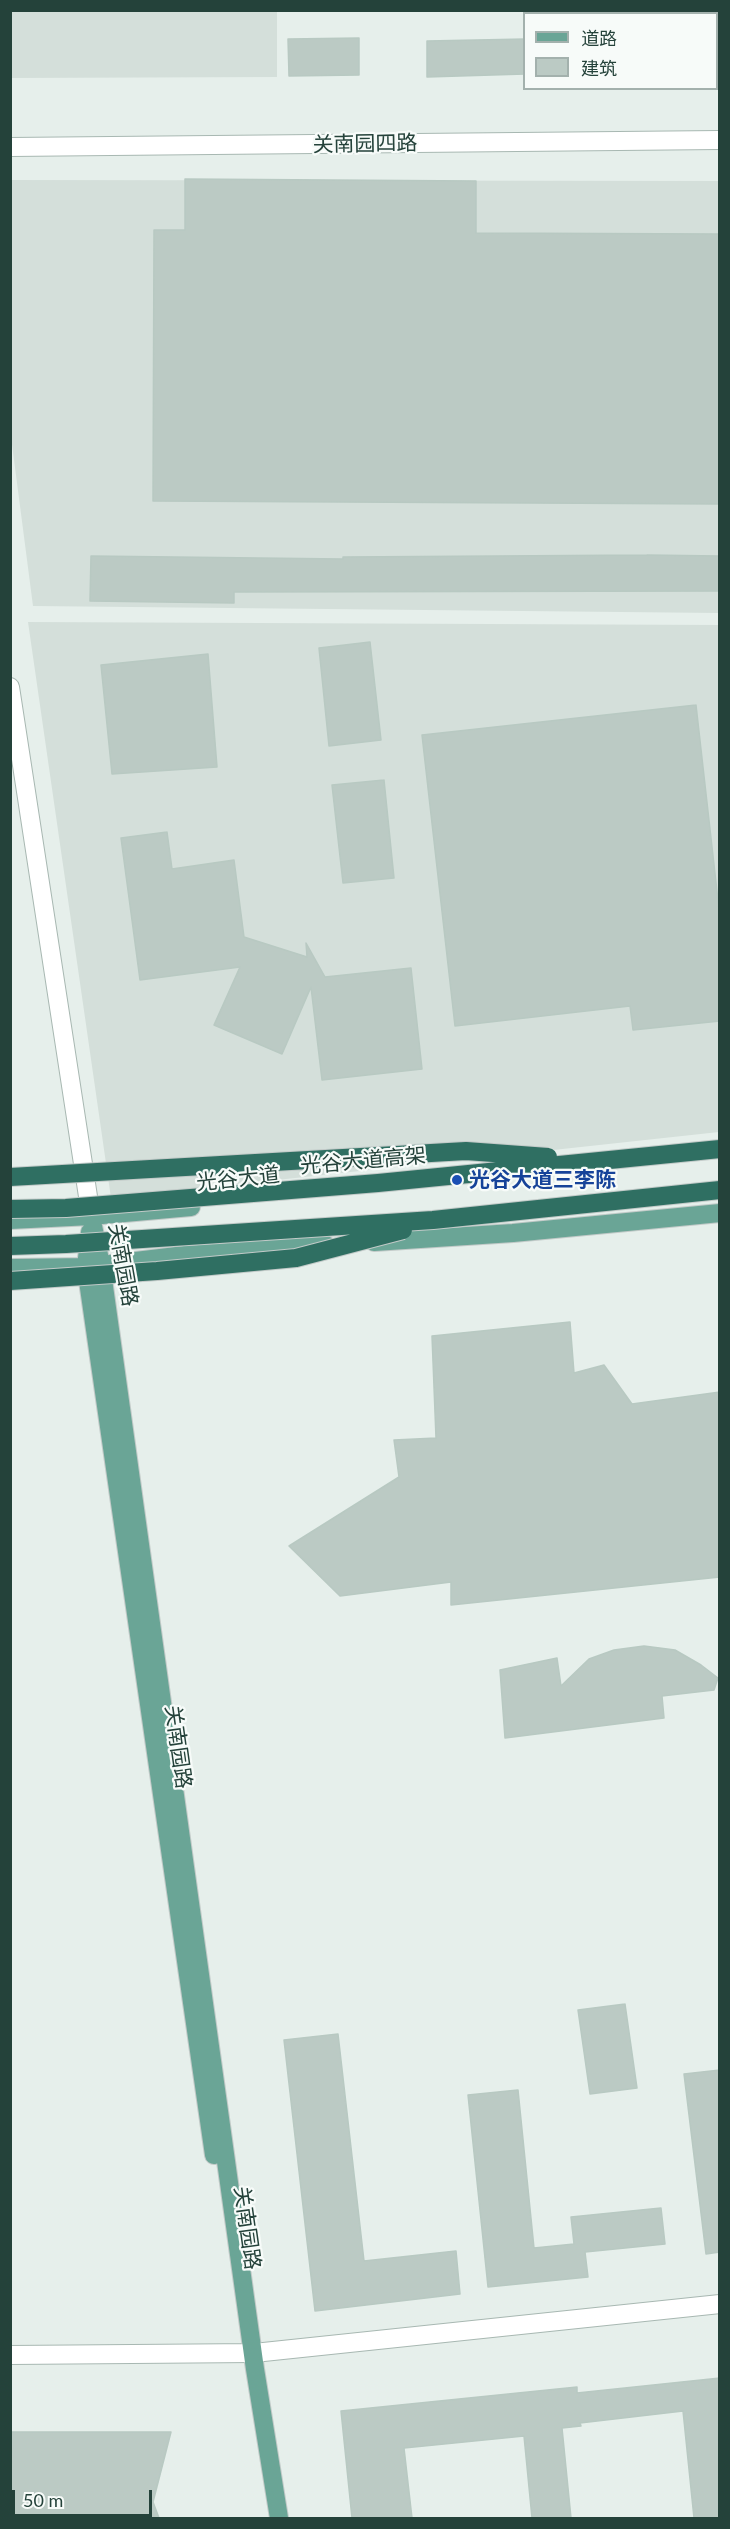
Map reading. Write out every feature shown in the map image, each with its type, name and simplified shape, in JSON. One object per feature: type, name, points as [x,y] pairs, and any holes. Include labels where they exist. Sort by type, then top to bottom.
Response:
[{"type":"highway","points":[[10,1177],[466,1151],[598,1161]]},
{"type":"highway","name":"光谷大道高架","points":[[10,1209],[66,1208],[378,1183],[720,1151]]},
{"type":"highway","points":[[10,1246],[447,1218],[720,1190]]},
{"type":"highway","points":[[10,1281],[157,1271],[296,1257],[447,1218]]},
{"type":"main road","name":"光谷大道","points":[[10,1220],[91,1216],[720,1151]]},
{"type":"main road","points":[[10,1268],[93,1266],[185,1255],[513,1233],[720,1213]]},
{"type":"main road","name":"关南园路","points":[[91,1216],[93,1266],[248,2354],[267,2518]]},
{"type":"main road","name":"关南园路","points":[[248,2354],[279,2518]]},
{"type":"street","name":"关南园四路","points":[[10,147],[720,140]]},
{"type":"street","points":[[10,687],[91,1216]]},
{"type":"street","points":[[10,2355],[248,2354],[720,2304]]},
{"type":"shaded area","points":[[10,11],[277,11],[277,77],[11,78]]},
{"type":"shaded area","points":[[10,180],[719,181],[719,613],[33,606],[10,429]]},
{"type":"shaded area","points":[[28,622],[719,625],[719,1132],[111,1198]]},
{"type":"building","points":[[359,38],[359,75],[289,76],[288,39]]},
{"type":"building","points":[[523,39],[523,74],[427,77],[427,41]]},
{"type":"building","points":[[185,179],[476,181],[476,233],[720,234],[720,504],[153,501],[154,230],[185,230]]},
{"type":"building","points":[[91,556],[343,559],[343,557],[720,556],[720,591],[234,592],[234,603],[90,601]]},
{"type":"building","points":[[370,642],[381,740],[329,746],[319,648]]},
{"type":"building","points":[[208,654],[217,767],[112,774],[101,665]]},
{"type":"building","points":[[696,705],[720,918],[720,1021],[633,1030],[630,1006],[455,1026],[422,735]]},
{"type":"building","points":[[384,780],[394,878],[343,883],[332,785]]},
{"type":"building","points":[[167,832],[172,869],[234,860],[244,937],[307,957],[306,943],[325,977],[411,968],[422,1069],[322,1080],[311,987],[282,1054],[214,1025],[240,967],[140,980],[121,838]]},
{"type":"building","points":[[570,1322],[574,1373],[604,1365],[632,1404],[720,1392],[720,1577],[451,1605],[451,1582],[340,1596],[289,1546],[399,1477],[394,1440],[436,1438],[432,1336]]},
{"type":"building","points":[[644,1646],[675,1650],[701,1665],[718,1678],[714,1690],[662,1696],[664,1718],[505,1738],[500,1670],[557,1658],[561,1686],[589,1659],[614,1650]]},
{"type":"building","points":[[625,2004],[637,2088],[590,2094],[578,2010]]},
{"type":"building","points":[[338,2034],[364,2261],[456,2251],[460,2294],[315,2311],[284,2040]]},
{"type":"building","points":[[720,2070],[720,2252],[706,2254],[684,2074]]},
{"type":"building","points":[[518,2090],[534,2248],[574,2244],[571,2217],[661,2208],[665,2244],[585,2252],[588,2277],[488,2287],[468,2095]]},
{"type":"building","points":[[720,2378],[720,2518],[694,2518],[683,2411],[580,2423],[581,2426],[562,2428],[571,2518],[532,2518],[524,2436],[404,2448],[412,2518],[352,2518],[341,2411],[577,2387],[577,2393]]},
{"type":"building","points":[[10,2432],[171,2432],[153,2502],[159,2518],[10,2518]]},
{"type":"place","name":"光谷大道三李陈","points":[[457,1180]]}]
